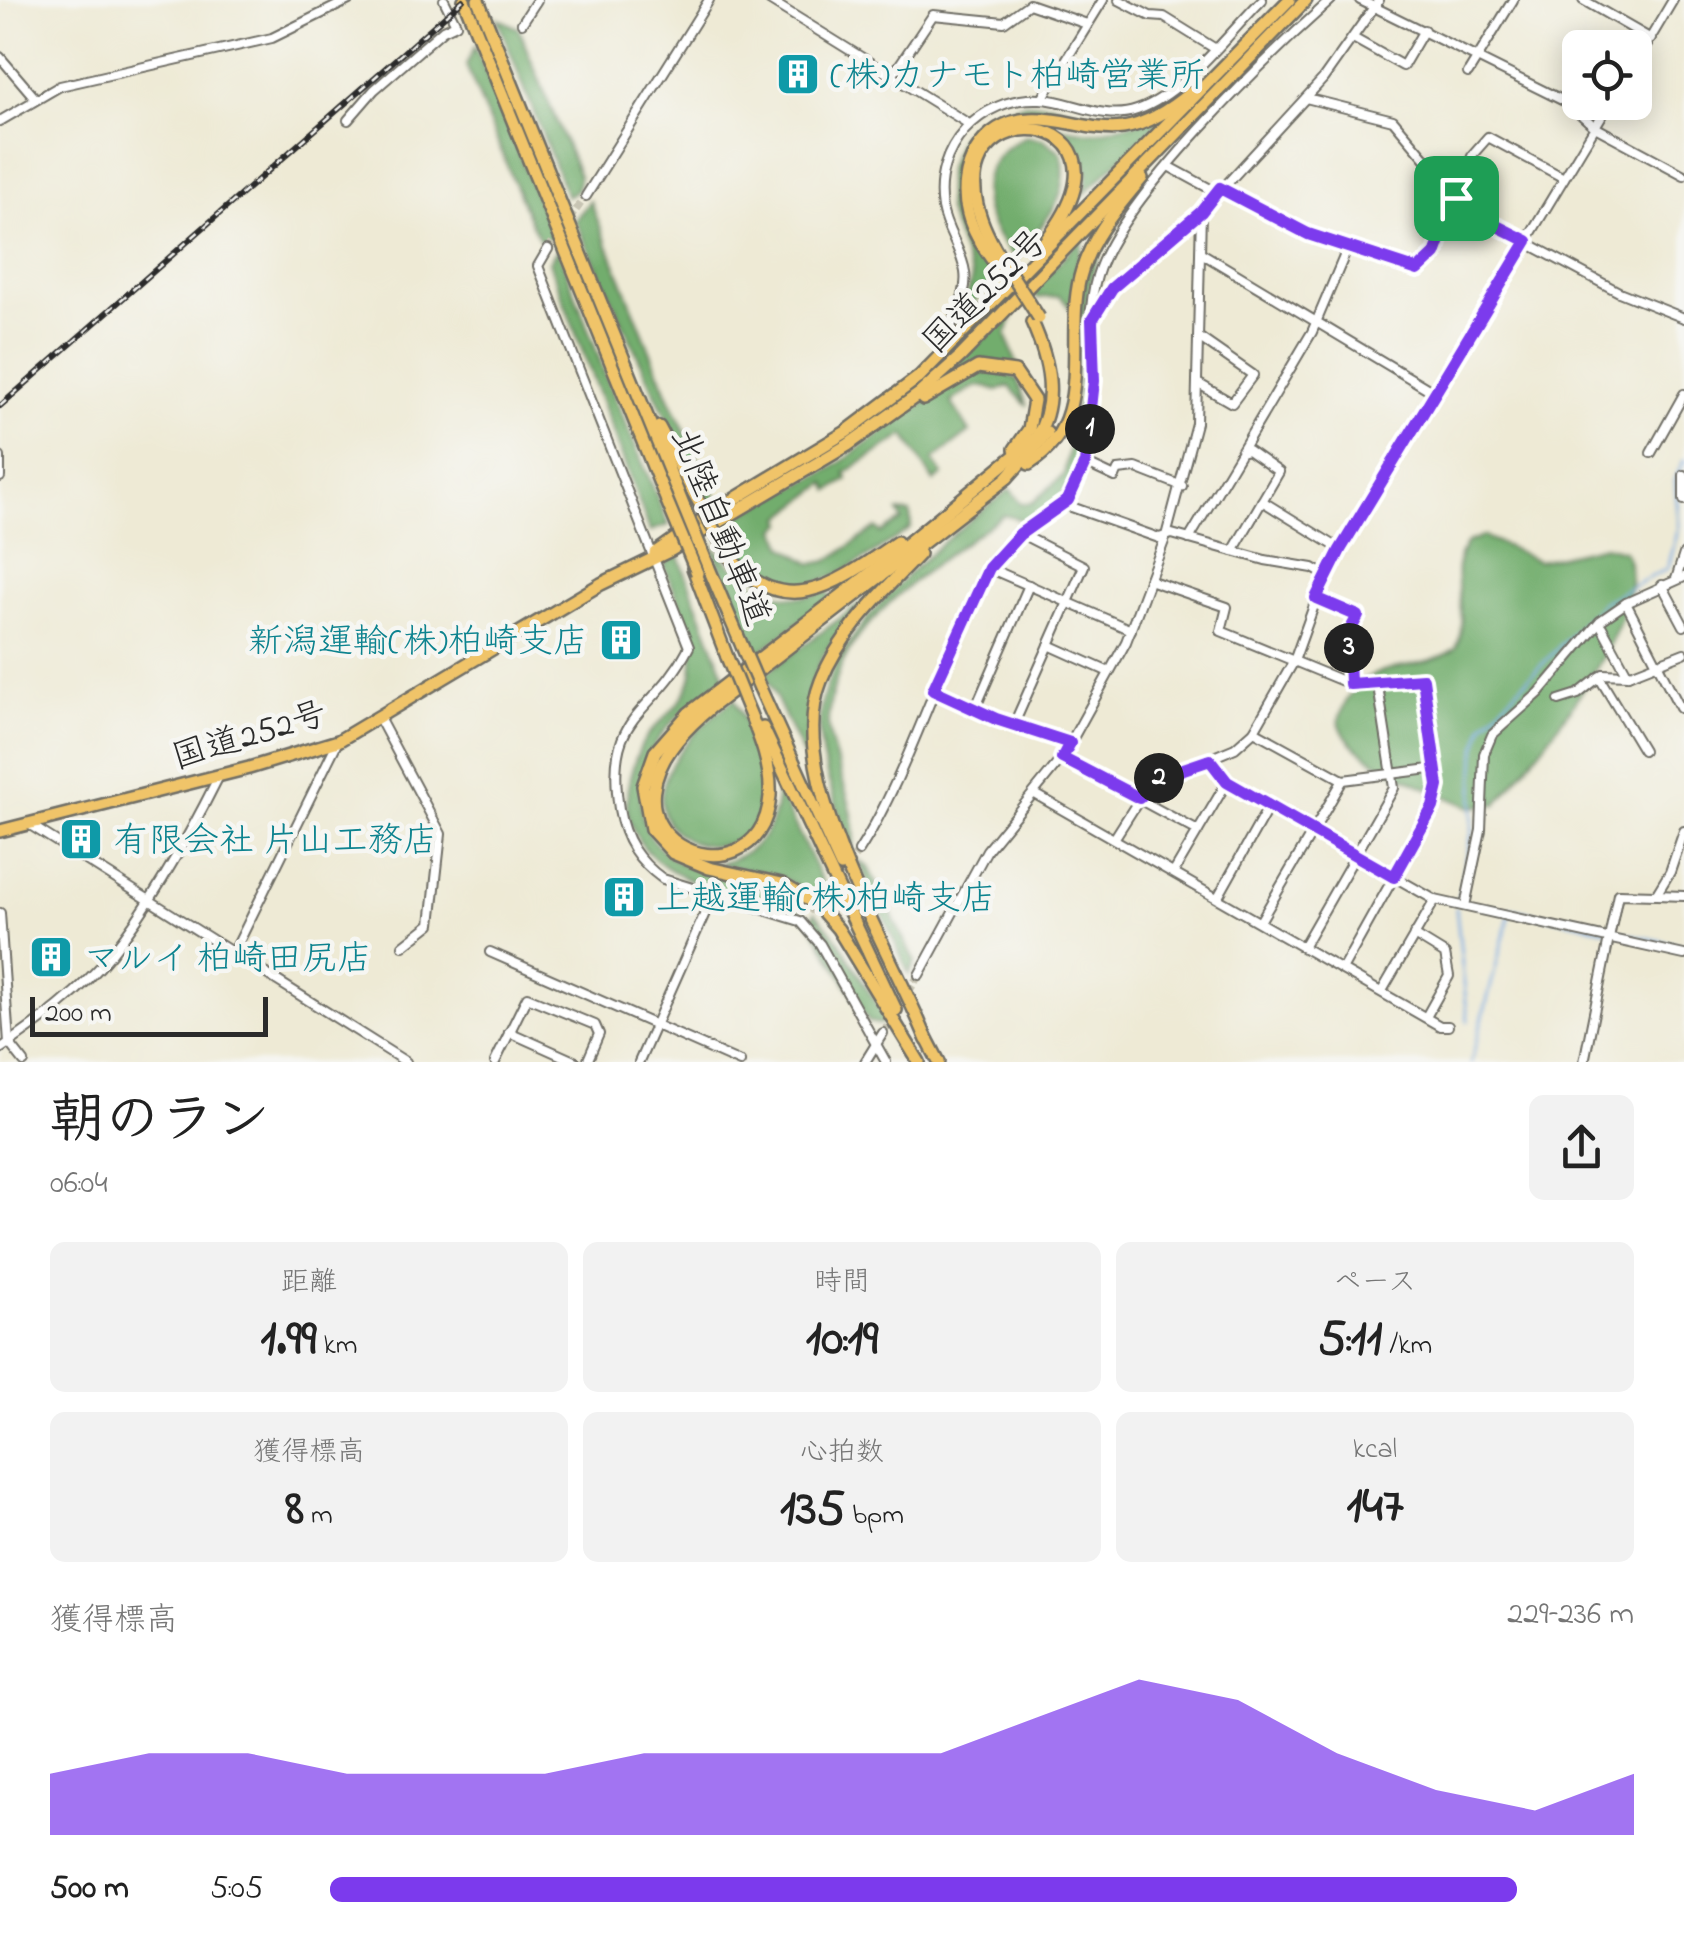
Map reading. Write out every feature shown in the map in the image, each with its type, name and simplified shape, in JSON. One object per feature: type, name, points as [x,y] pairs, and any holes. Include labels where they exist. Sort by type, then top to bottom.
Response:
[{"type":"highway","name":"北陸自動車道","points":[[464,0],[673,498],[688,550],[700,571]]},
{"type":"highway","name":"北陸自動車道","points":[[478,0],[608,319],[733,652],[848,913],[921,1062]]},
{"type":"highway","name":"国道252号","points":[[0,831],[219,776],[338,741],[652,556],[714,512],[871,415],[950,350],[1289,0]]},
{"type":"highway","name":"国道252号","points":[[652,556],[671,550],[802,473],[873,428],[939,376],[1306,0]]},
{"type":"highway","points":[[1007,478],[1040,445],[1056,407],[1055,368],[1036,320],[972,225],[964,192],[970,161],[989,135],[1027,118],[1114,128],[1149,120],[1185,96],[1263,26]]},
{"type":"highway","points":[[733,652],[751,694],[770,796],[754,836],[738,848],[719,855],[690,852],[665,833],[653,805],[657,772],[675,742],[710,708],[946,526],[1007,478],[1051,447],[1070,412],[1076,378],[1076,298],[1095,240],[1199,110]]},
{"type":"highway","points":[[950,350],[1050,234],[1070,205],[1077,181],[1076,160],[1066,143],[1050,131],[1022,128],[1002,135],[987,149],[976,168],[976,213],[1001,266]]},
{"type":"highway","points":[[608,319],[728,555],[762,585],[792,594],[813,591],[846,576],[937,515]]},
{"type":"highway","points":[[921,1062],[838,929],[817,905],[782,884],[708,868],[673,853],[650,829],[642,797],[650,763],[679,722],[882,565],[937,515],[1036,438],[1048,410],[1049,373],[1036,320]]},
{"type":"highway","points":[[802,473],[874,433],[955,376],[988,365],[1015,372],[1034,400],[1024,438],[998,466]]},
{"type":"highway","points":[[927,1040],[838,840],[818,767],[812,719],[820,681],[843,643],[946,526]]},
{"type":"highway","name":"北陸自動車道","points":[[751,694],[939,1062]]},
{"type":"street","points":[[0,121],[35,98],[95,75],[272,38],[348,0]]},
{"type":"street","points":[[348,120],[374,90],[443,30],[456,24],[444,0]]},
{"type":"street","points":[[522,23],[537,0]]},
{"type":"street","points":[[586,196],[709,0]]},
{"type":"street","points":[[769,0],[968,124]]},
{"type":"street","points":[[1042,99],[1102,0]]},
{"type":"street","points":[[1120,0],[1150,16],[1164,17],[1214,48]]},
{"type":"street","points":[[950,350],[948,332],[965,292],[965,272],[942,209],[941,190],[948,156],[968,124],[996,108],[1042,99],[1093,112],[1131,112],[1164,95],[1262,0]]},
{"type":"street","points":[[859,851],[989,568],[1020,534],[1063,504],[1085,463],[1094,381],[1092,320],[1096,276],[1121,224],[1293,33],[1331,0]]},
{"type":"street","points":[[1360,0],[1377,2],[1424,30],[1568,102],[1595,126],[1684,176]]},
{"type":"street","points":[[1468,74],[1513,0]]},
{"type":"street","points":[[1584,0],[1636,30]]},
{"type":"street","points":[[1652,37],[1673,0]]},
{"type":"street","points":[[1092,320],[1112,288],[1201,212],[1306,98],[1377,2]]},
{"type":"street","points":[[892,76],[933,15],[1004,22],[1029,4],[1087,24]]},
{"type":"street","points":[[1353,38],[1403,66],[1424,30]]},
{"type":"street","points":[[0,57],[35,98]]},
{"type":"street","points":[[1306,98],[1336,110],[1393,120],[1473,214],[1619,292],[1684,318]]},
{"type":"street","points":[[1114,839],[1139,798],[1163,776],[1235,748],[1254,731],[1294,661],[1325,575],[1599,120]]},
{"type":"street","points":[[1170,167],[1308,234],[1423,269],[1435,254],[1473,154],[1488,137],[1564,178]]},
{"type":"street","points":[[919,975],[987,850],[1062,758],[1131,630],[1166,536],[1196,423],[1201,212]]},
{"type":"street","points":[[1189,539],[1316,322],[1348,247]]},
{"type":"street","points":[[548,249],[538,266],[689,648],[637,713],[616,754],[620,816],[626,836],[648,868],[663,878],[800,921],[820,944],[886,1062]]},
{"type":"street","points":[[1203,254],[1435,393]]},
{"type":"street","points":[[1199,384],[1232,403],[1253,375],[1200,338]]},
{"type":"street","points":[[1651,453],[1684,394]]},
{"type":"street","points":[[1233,551],[1278,468],[1248,450],[1241,452]]},
{"type":"street","points":[[0,458],[0,477]]},
{"type":"street","points":[[1085,463],[1116,477],[1118,470],[1136,468],[1182,486]]},
{"type":"street","points":[[1684,475],[1684,500]]},
{"type":"street","points":[[1262,501],[1340,550]]},
{"type":"street","points":[[1063,504],[1159,538],[1189,539],[1313,568],[1325,575]]},
{"type":"street","points":[[1014,724],[1083,562],[1020,534]]},
{"type":"street","points":[[1465,906],[1481,830],[1484,754],[1492,736],[1540,692],[1587,633],[1626,602],[1680,578],[1684,554]]},
{"type":"street","points":[[989,568],[1131,630]]},
{"type":"street","points":[[1149,580],[1227,607],[1221,631],[1350,684],[1378,686],[1423,679],[1438,768],[1433,807],[1343,968]]},
{"type":"street","points":[[975,710],[1029,586]]},
{"type":"street","points":[[1662,586],[1684,626]]},
{"type":"street","points":[[1316,598],[1358,616],[1348,634],[1350,684]]},
{"type":"street","points":[[1626,602],[1680,708]]},
{"type":"street","points":[[1602,627],[1628,675]]},
{"type":"street","points":[[1049,645],[1109,672]]},
{"type":"street","points":[[1559,700],[1578,694],[1599,677],[1616,672],[1628,675],[1684,653]]},
{"type":"street","points":[[1599,677],[1643,750]]},
{"type":"street","points":[[1304,945],[1391,798],[1393,774],[1378,686]]},
{"type":"street","points":[[933,690],[975,710],[1070,743]]},
{"type":"street","points":[[378,716],[441,834],[431,924],[402,946]]},
{"type":"street","points":[[1254,731],[1342,780],[1438,768]]},
{"type":"street","points":[[233,954],[338,741]]},
{"type":"street","points":[[1062,758],[1198,831]]},
{"type":"street","points":[[1210,760],[1227,782],[1434,900],[1684,955]]},
{"type":"street","points":[[0,1050],[90,977],[113,952],[219,776]]},
{"type":"street","points":[[1262,920],[1342,780]]},
{"type":"street","points":[[1174,872],[1227,782]]},
{"type":"street","points":[[1035,794],[1448,1026]]},
{"type":"street","points":[[1218,896],[1269,806]]},
{"type":"street","points":[[27,823],[145,901],[406,1062]]},
{"type":"street","points":[[1656,895],[1670,872],[1684,831]]},
{"type":"street","points":[[639,1062],[713,894]]},
{"type":"street","points":[[1584,1062],[1618,894],[1684,896]]},
{"type":"street","points":[[1382,991],[1434,900]]},
{"type":"street","points":[[800,921],[808,912]]},
{"type":"street","points":[[0,913],[9,1043],[24,1062]]},
{"type":"street","points":[[1414,936],[1445,954],[1449,976],[1426,1016]]},
{"type":"street","points":[[490,952],[720,1058],[740,1062]]},
{"type":"street","points":[[495,1062],[524,998],[532,997],[599,1029],[587,1062]]},
{"type":"street","points":[[509,1032],[576,1062]]},
{"type":"street","points":[[865,1062],[884,1033]]},
{"type":"green space","points":[[497,18],[518,28],[579,176],[577,189],[567,197]]},
{"type":"green space","points":[[475,46],[553,238],[549,242],[541,242],[529,219],[466,65]]},
{"type":"green space","points":[[1025,103],[1050,104],[1095,118],[1047,115],[1010,119],[983,130],[965,147],[958,171],[961,201],[974,237],[997,278],[962,315],[972,277],[947,210],[947,170],[961,136],[975,121]]},
{"type":"green space","points":[[1164,117],[1082,196],[1087,175],[1083,157],[1056,127],[1093,132]]},
{"type":"green space","points":[[1026,136],[1043,139],[1061,152],[1063,183],[1053,210],[1016,259],[992,227],[984,192],[995,161]]},
{"type":"green space","points":[[590,201],[668,395],[716,497],[707,505],[575,220]]},
{"type":"green space","points":[[1106,230],[1086,307],[1085,433],[1075,476],[1065,493],[1029,522],[1004,515],[935,564],[866,628],[839,672],[828,725],[854,826],[851,849],[821,750],[820,716],[828,683],[867,619],[925,558],[1010,489],[1021,503],[1032,503],[1064,475],[1079,395],[1080,295],[1092,255]]},
{"type":"green space","points":[[1083,236],[1070,308],[1060,296],[1037,298],[1033,291]]},
{"type":"green space","points":[[558,248],[606,377],[669,525],[650,531],[549,262]]},
{"type":"green space","points":[[1016,309],[1006,334],[1018,368],[982,360],[945,373]]},
{"type":"green space","points":[[997,371],[1017,379],[1027,406],[1009,386],[997,391],[979,386],[951,402],[970,432],[933,460],[943,475],[934,482],[905,435],[845,473],[848,479],[830,491],[826,483],[782,517],[784,523],[777,529],[785,547],[812,564],[828,561],[876,528],[881,533],[902,520],[898,512],[910,513],[911,528],[858,563],[808,585],[784,586],[761,578],[738,559],[717,526],[833,468],[964,374]]},
{"type":"green space","points":[[1483,536],[1538,561],[1604,546],[1624,551],[1630,577],[1625,609],[1609,645],[1563,719],[1497,804],[1470,807],[1374,760],[1357,748],[1339,720],[1348,698],[1373,675],[1440,657],[1456,648],[1461,621],[1461,554],[1467,542]]},
{"type":"green space","points":[[710,542],[734,568],[761,588],[791,597],[825,591],[832,597],[757,654]]},
{"type":"green space","points":[[678,554],[725,677],[676,718],[652,750],[641,786],[644,821],[651,837],[678,862],[718,877],[791,892],[804,902],[802,908],[762,905],[693,881],[649,853],[632,827],[627,795],[637,755],[648,735],[680,700],[692,674],[689,632],[664,565]]},
{"type":"green space","points":[[873,594],[833,642],[813,682],[809,726],[818,787],[765,674]]},
{"type":"green space","points":[[734,699],[762,768],[760,817],[740,839],[713,846],[686,839],[666,819],[663,789],[683,748]]},
{"type":"green space","points":[[777,788],[824,885],[816,895],[773,874],[717,864],[743,854],[762,838],[774,816]]},
{"type":"green space","points":[[858,860],[868,867],[915,962],[909,974]]},
{"type":"green space","points":[[815,912],[839,941],[886,1020],[880,1024],[869,1022],[810,923]]},
{"type":"waterway","points":[[1458,900],[1472,831],[1476,749],[1484,724],[1603,602],[1668,568],[1679,526],[1675,480],[1684,460]]},
{"type":"waterway","points":[[1456,908],[1468,1021]]},
{"type":"waterway","points":[[1471,1062],[1511,909],[1684,946]]},
{"type":"tunnel","points":[[548,249],[586,196]]},
{"type":"tunnel","points":[[808,912],[859,851]]},
{"type":"tunnel","points":[[883,1033],[919,975]]},
{"type":"railway","points":[[0,406],[463,0]]},
{"type":"place","name":"(株)カナモト柏崎営業所","points":[[798,74]]},
{"type":"place","name":"新潟運輸(株)柏崎支店","points":[[621,640]]},
{"type":"place","name":"有限会社 片山工務店","points":[[81,839]]},
{"type":"place","name":"上越運輸(株)柏崎支店","points":[[624,897]]},
{"type":"place","name":"マルイ 柏崎田尻店","points":[[51,957]]},
{"type":"route","points":[[1220,188],[1308,234],[1418,270],[1435,254],[1456,198],[1473,214],[1527,241],[1325,575],[1316,598],[1354,610],[1358,616],[1348,634],[1350,684],[1378,686],[1423,679],[1438,786],[1433,807],[1394,877],[1227,782],[1210,760],[1163,776],[1149,784],[1139,798],[1062,758],[1070,743],[996,719],[933,690],[989,568],[1020,534],[1068,500],[1085,463],[1094,381],[1092,320],[1112,288],[1201,212],[1220,188]]}]
